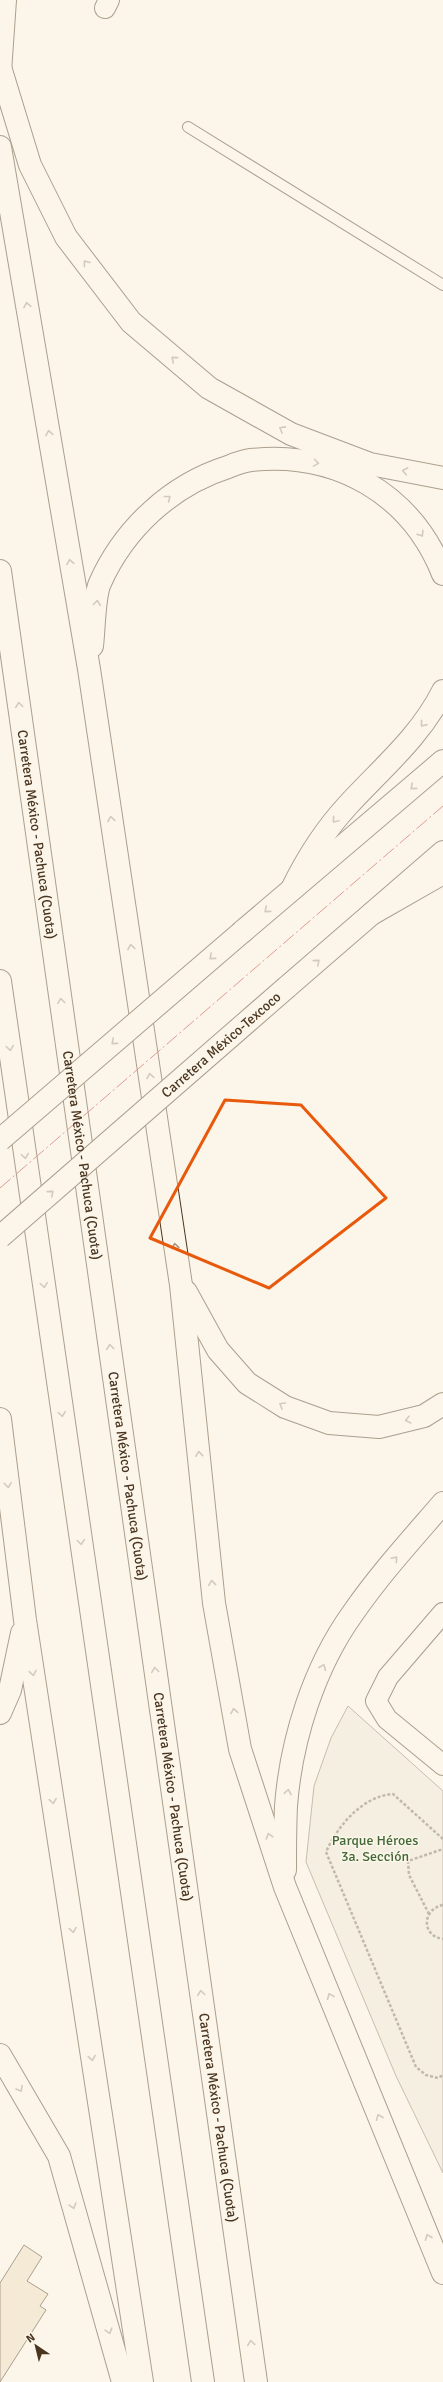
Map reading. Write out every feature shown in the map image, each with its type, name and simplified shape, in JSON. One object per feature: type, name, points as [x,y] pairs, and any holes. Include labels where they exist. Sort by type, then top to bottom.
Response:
[{"type":"highway","points":[[0,72],[5,0]]},
{"type":"highway","points":[[0,68],[30,165],[63,231],[131,322],[209,388],[291,434],[370,464],[443,478]]},
{"type":"highway","points":[[0,147],[89,669],[181,1284],[214,1603],[240,1749],[285,1887],[443,2273]]},
{"type":"highway","points":[[89,669],[99,584],[120,550],[146,514],[180,488],[214,471],[249,460],[289,458],[323,464],[356,476],[388,497],[416,525],[436,557],[443,574]]},
{"type":"highway","name":"Carretera México - Pachuca (Cuota)","points":[[0,571],[256,2382]]},
{"type":"highway","points":[[292,889],[307,860],[330,825],[400,752],[432,712],[443,691]]},
{"type":"highway","points":[[0,1140],[292,889],[443,762]]},
{"type":"highway","name":"Carretera México-Texcoco","points":[[0,1237],[443,852]]},
{"type":"highway","points":[[373,913],[443,873]]},
{"type":"highway","points":[[0,981],[202,2382]]},
{"type":"highway","points":[[181,1284],[218,1350],[247,1383],[285,1408],[328,1423],[379,1427],[424,1416],[443,1404]]},
{"type":"highway","points":[[0,1418],[25,1620],[142,2382]]},
{"type":"highway","points":[[285,1887],[286,1805],[295,1751],[310,1699],[328,1655],[352,1614],[387,1568],[443,1503]]},
{"type":"highway","points":[[0,1713],[10,1690],[25,1620]]},
{"type":"highway","points":[[0,2055],[59,2156],[123,2382]]},
{"type":"street","points":[[442,1762],[387,1719],[376,1701],[388,1677],[443,1613]]},
{"type":"lane","points":[[188,127],[443,285]]},
{"type":"path","points":[[443,1839],[393,1794],[382,1795],[368,1801],[333,1836],[326,1852],[416,2067],[426,2076],[438,2078],[443,2075]]},
{"type":"path","points":[[429,1914],[409,1875],[408,1861],[443,1849]]},
{"type":"path","points":[[443,1905],[432,1909],[427,1919],[428,1930],[436,1938],[443,1939]]},
{"type":"highlighted area","points":[[225,1100],[301,1105],[386,1198],[269,1288],[150,1238]]},
{"type":"green space","name":"Parque Héroes 3a. Sección","points":[[348,1706],[443,1791],[443,2173],[396,2076],[306,1862],[314,1786],[331,1738]]},
{"type":"building","points":[[24,2245],[42,2257],[27,2281],[48,2294],[40,2306],[46,2310],[0,2382],[0,2283]]},
{"type":"power","points":[[0,1188],[443,806]]}]
